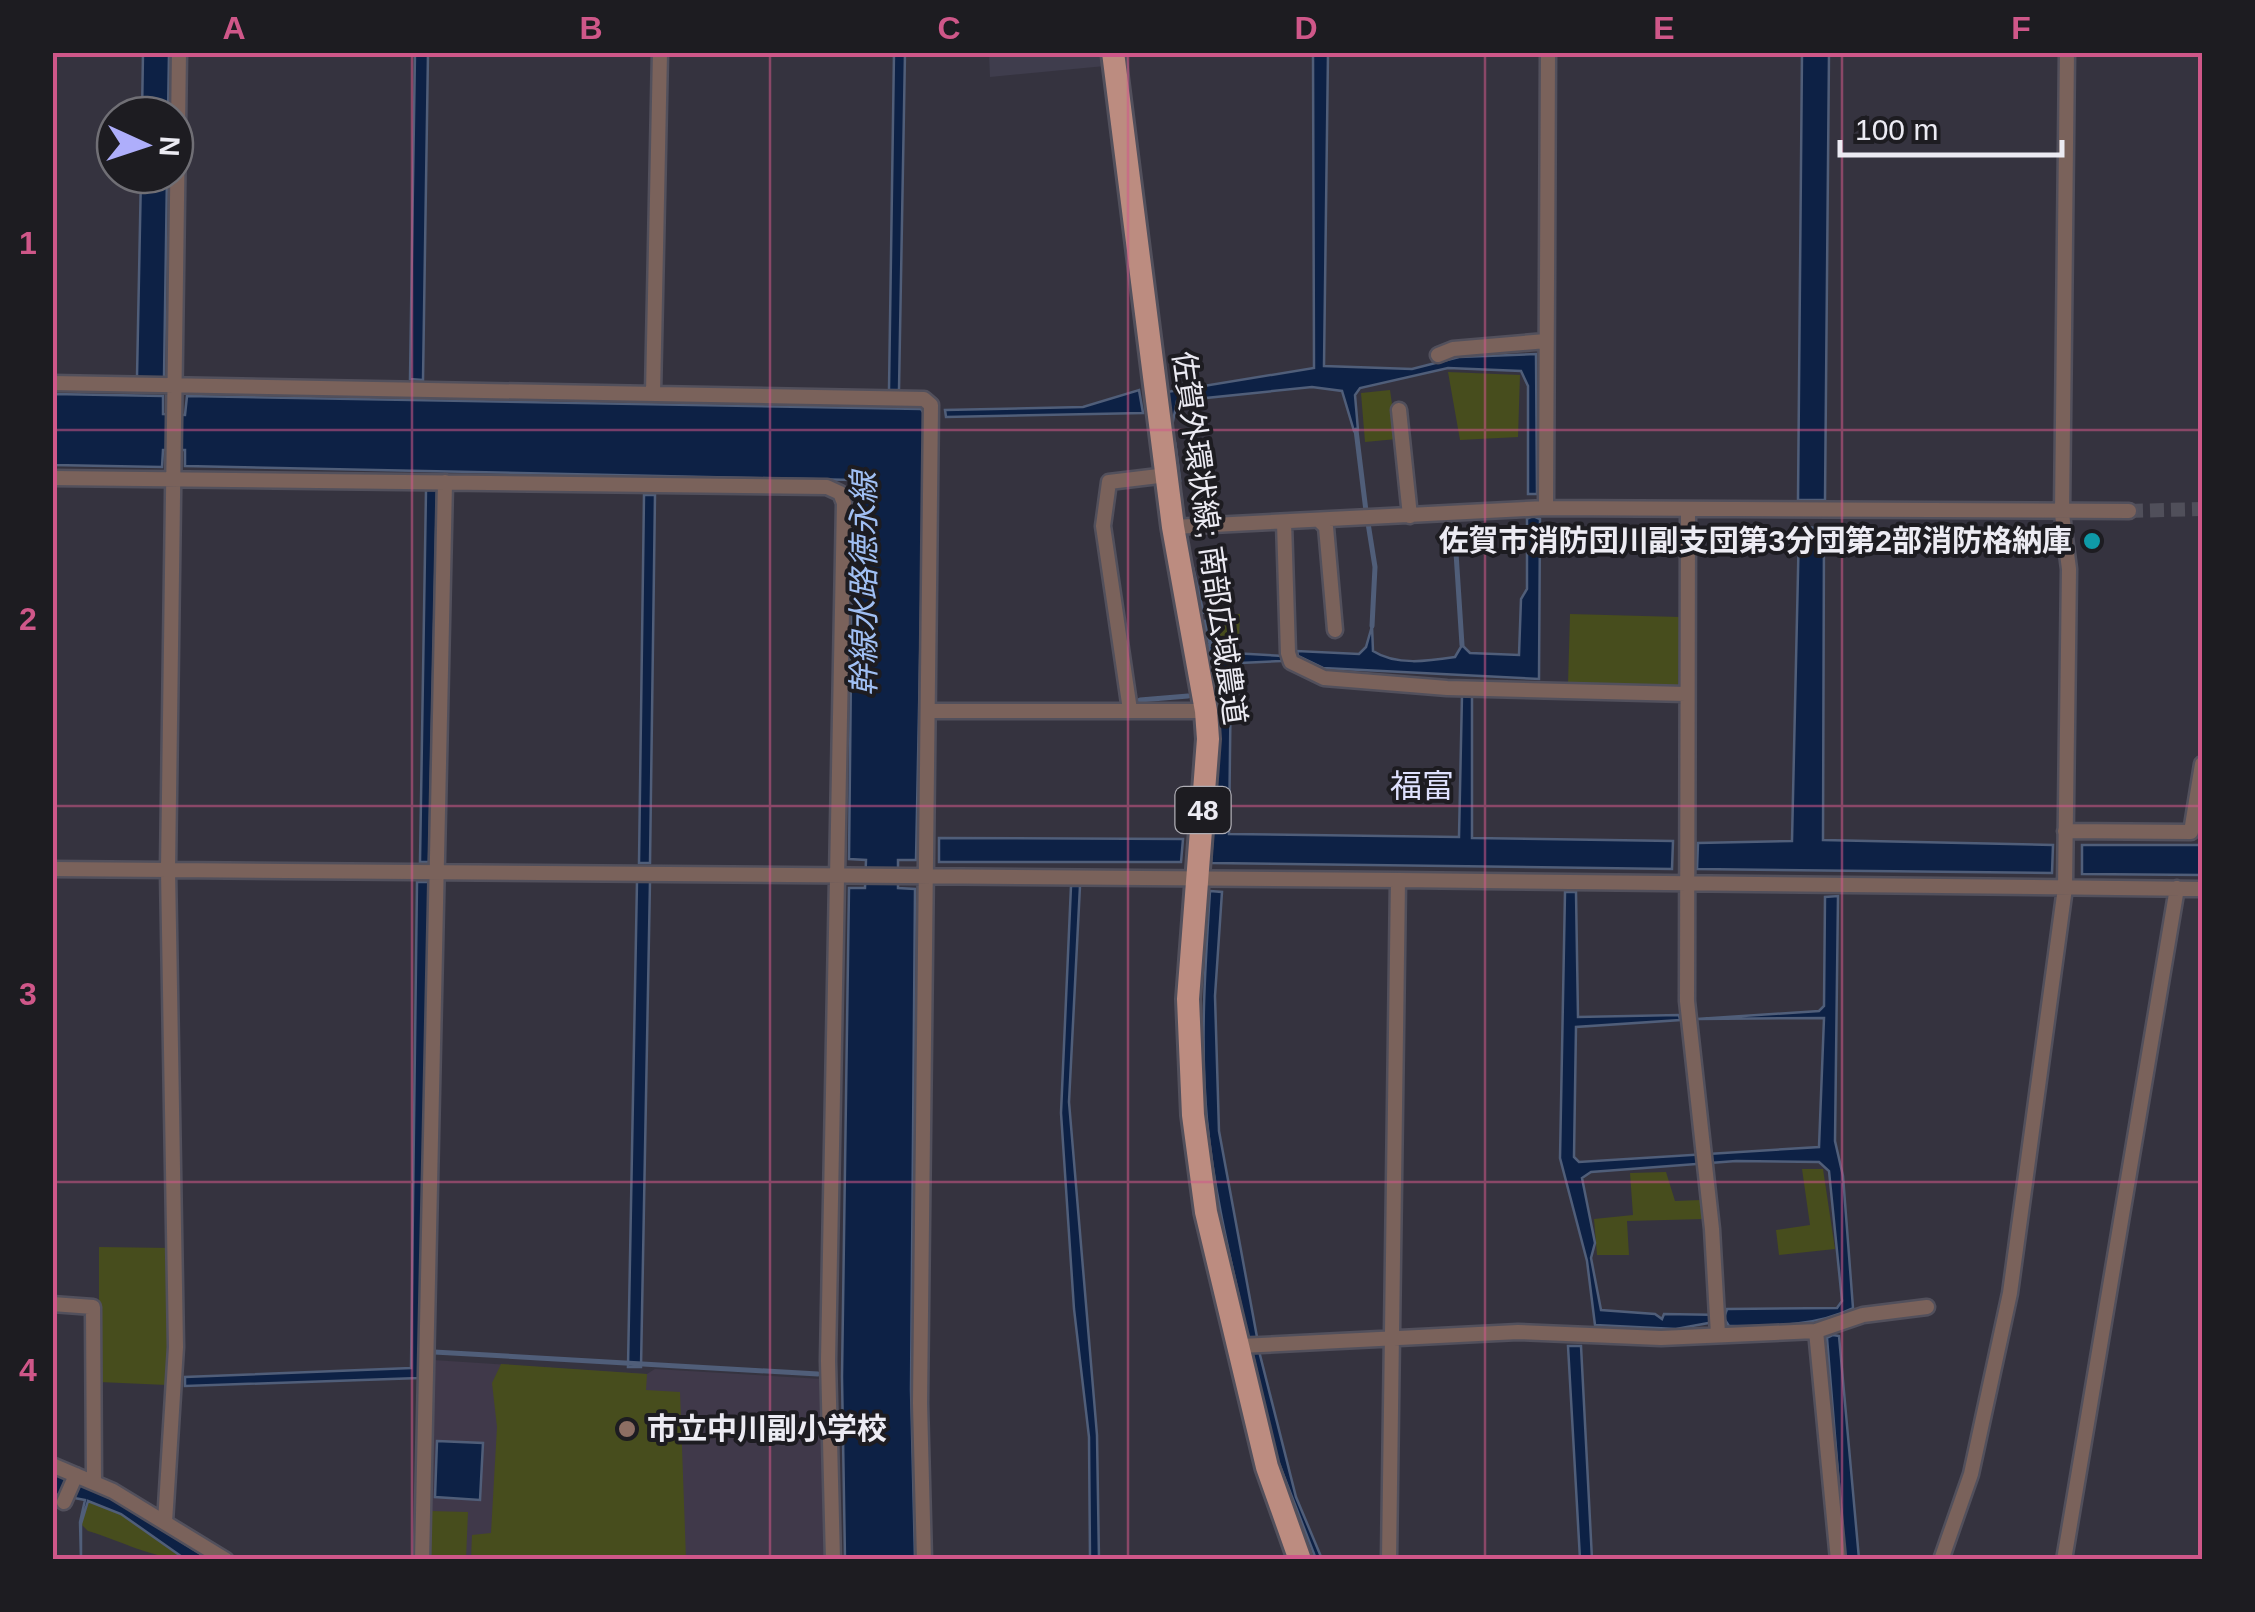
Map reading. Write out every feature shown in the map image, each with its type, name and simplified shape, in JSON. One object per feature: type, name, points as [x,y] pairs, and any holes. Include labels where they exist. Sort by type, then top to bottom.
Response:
[{"type":"main road","name":"佐賀外環状線; 南部広域農道","points":[[1113,52],[1173,527],[1206,710],[1208,739],[1188,999],[1192,1115],[1206,1212],[1267,1467],[1300,1560]]},
{"type":"street","points":[[165,1522],[176,1347],[168,870],[180,52]]},
{"type":"street","points":[[653,394],[660,52]]},
{"type":"street","points":[[1546,508],[1548,52]]},
{"type":"street","points":[[1941,1560],[1971,1474],[2010,1293],[2065,888],[2069,568],[2062,514],[2067,52]]},
{"type":"street","points":[[1438,355],[1453,349],[1546,341]]},
{"type":"street","points":[[52,383],[924,400],[931,404],[920,1403],[924,1560]]},
{"type":"street","points":[[1399,410],[1410,516]]},
{"type":"street","points":[[1130,710],[1103,526],[1110,482],[1167,475]]},
{"type":"street","points":[[52,478],[827,486],[840,493],[844,503],[828,1361],[833,1560]]},
{"type":"street","points":[[422,1560],[445,482]]},
{"type":"street","points":[[1173,527],[1546,508],[2062,514],[2128,511]]},
{"type":"street","points":[[1688,512],[1684,881],[1687,1000],[1706,1168],[1717,1323]]},
{"type":"street","points":[[1319,520],[1326,526],[1335,630]]},
{"type":"street","points":[[1284,522],[1288,653],[1291,662],[1324,678],[1447,688],[1686,694]]},
{"type":"street","points":[[929,712],[1206,710]]},
{"type":"street","points":[[2065,831],[2191,832],[2202,764]]},
{"type":"street","points":[[52,870],[1197,876],[2202,888]]},
{"type":"street","points":[[1390,1560],[1398,880]]},
{"type":"street","points":[[2064,1560],[2177,888]]},
{"type":"street","points":[[52,1304],[92,1307],[94,1482]]},
{"type":"street","points":[[1240,1346],[1518,1332],[1660,1338],[1717,1323],[1816,1331],[1863,1316],[1927,1308]]},
{"type":"street","points":[[1816,1331],[1838,1560]]},
{"type":"street","points":[[52,1465],[94,1482],[226,1560]]},
{"type":"street","points":[[64,1503],[76,1475]]},
{"type":"shaded area","points":[[989,53],[1103,53],[1105,66],[990,77]]},
{"type":"shaded area","name":"市立中川副小学校","points":[[433,1360],[647,1374],[655,1369],[822,1379],[826,1559],[427,1560]]},
{"type":"green space","points":[[1448,372],[1520,375],[1518,437],[1460,440]]},
{"type":"green space","points":[[1390,390],[1397,439],[1365,442],[1361,393]]},
{"type":"green space","points":[[1240,614],[1239,641],[1214,642],[1207,615]]},
{"type":"green space","points":[[1570,614],[1680,617],[1678,689],[1568,685]]},
{"type":"green space","points":[[1802,1169],[1823,1169],[1835,1249],[1779,1255],[1776,1230],[1810,1225]]},
{"type":"green space","points":[[1666,1172],[1675,1201],[1701,1200],[1705,1219],[1627,1221],[1629,1255],[1597,1255],[1594,1219],[1633,1215],[1630,1173]]},
{"type":"green space","points":[[99,1247],[171,1248],[167,1385],[99,1382]]},
{"type":"green space","points":[[501,1364],[647,1374],[646,1390],[680,1392],[686,1559],[471,1559],[472,1535],[491,1533],[497,1427],[492,1383]]},
{"type":"green space","points":[[87,1501],[121,1514],[185,1559],[149,1553],[88,1531],[81,1524]]},
{"type":"green space","points":[[430,1511],[468,1512],[466,1559],[428,1560]]},
{"type":"water","points":[[143,53],[169,53],[168,95],[142,95]]},
{"type":"water","points":[[415,53],[428,53],[423,380],[410,379]]},
{"type":"water","points":[[894,53],[905,53],[899,390],[889,390]]},
{"type":"water","points":[[1313,53],[1328,53],[1324,366],[1412,369],[1459,357],[1536,354],[1537,494],[1528,494],[1528,386],[1521,371],[1448,368],[1360,388],[1355,395],[1358,430],[1354,431],[1342,391],[1312,387],[1177,401],[1171,431],[1167,392],[1314,368]]},
{"type":"water","points":[[1802,53],[1829,53],[1825,500],[1798,500]]},
{"type":"water","points":[[141,195],[167,195],[164,378],[137,377]]},
{"type":"water","points":[[1139,390],[1143,413],[946,417],[945,410],[1083,407]]},
{"type":"water","name":"幹線水路徳永線","points":[[53,394],[163,396],[163,414],[185,415],[187,396],[921,409],[925,415],[916,860],[898,860],[898,888],[915,889],[911,1390],[915,1559],[845,1559],[842,1377],[849,888],[865,888],[866,860],[849,859],[853,480],[185,466],[185,450],[163,450],[162,467],[53,465]]},
{"type":"water","points":[[426,490],[437,490],[429,862],[420,862]]},
{"type":"water","points":[[644,495],[655,495],[650,863],[639,863]]},
{"type":"water","points":[[1527,519],[1540,519],[1539,679],[1323,668],[1298,656],[1297,651],[1359,654],[1366,647],[1372,626],[1373,651],[1402,661],[1455,657],[1462,645],[1470,653],[1519,655],[1521,599],[1527,589]]},
{"type":"water","points":[[1799,527],[1824,528],[1823,840],[2053,845],[2052,873],[1697,869],[1698,843],[1792,841]]},
{"type":"water","points":[[1209,645],[1226,646],[1232,653],[1283,656],[1281,661],[1240,663],[1231,670],[1229,834],[1459,837],[1462,695],[1472,695],[1472,838],[1673,841],[1672,869],[1211,863],[1219,734]]},
{"type":"water","points":[[939,838],[1183,839],[1181,862],[939,862]]},
{"type":"water","points":[[2082,845],[2202,845],[2202,875],[2082,874]]},
{"type":"water","points":[[637,881],[650,881],[641,1367],[628,1367]]},
{"type":"water","points":[[417,882],[429,882],[419,1378],[185,1386],[185,1377],[411,1368]]},
{"type":"water","points":[[1071,886],[1080,886],[1069,1102],[1097,1435],[1099,1560],[1090,1559],[1089,1437],[1074,1309],[1061,1113]]},
{"type":"water","points":[[1210,891],[1222,892],[1215,996],[1219,1131],[1257,1337],[1248,1337],[1219,1202],[1207,1120],[1204,1034]]},
{"type":"water","points":[[1565,892],[1576,892],[1578,1017],[1679,1015],[1680,1020],[1576,1027],[1574,1157],[1579,1162],[1819,1147],[1824,1018],[1697,1019],[1819,1011],[1824,1006],[1825,897],[1838,896],[1835,1141],[1843,1176],[1853,1308],[1823,1319],[1776,1325],[1729,1326],[1725,1320],[1676,1329],[1595,1325],[1587,1261],[1560,1158]],"holes":[[[1736,1161],[1819,1162],[1829,1171],[1842,1301],[1837,1308],[1727,1309],[1725,1315],[1664,1314],[1662,1319],[1655,1314],[1601,1310],[1591,1258],[1595,1243],[1582,1178],[1591,1172]]]},
{"type":"water","points":[[1839,1336],[1859,1559],[1845,1559],[1827,1338]]},
{"type":"water","points":[[1568,1346],[1581,1346],[1592,1559],[1580,1559]]},
{"type":"water","points":[[1252,1351],[1259,1351],[1296,1497],[1322,1559],[1316,1559],[1275,1453]]},
{"type":"water","points":[[437,1441],[483,1443],[480,1500],[435,1497]]},
{"type":"water","points":[[52,1471],[114,1500],[209,1559],[185,1559],[121,1514],[88,1501],[81,1524],[81,1559],[80,1522],[85,1500],[53,1494]]},
{"type":"waterway","points":[[1356,430],[1366,511]]},
{"type":"waterway","points":[[1174,443],[1179,481]]},
{"type":"waterway","points":[[1180,494],[1183,519]]},
{"type":"waterway","points":[[1454,522],[1462,645]]},
{"type":"waterway","points":[[1368,523],[1375,567],[1372,626]]},
{"type":"waterway","points":[[1192,568],[1202,612]]},
{"type":"waterway","points":[[1205,622],[1211,644]]},
{"type":"waterway","points":[[1140,700],[1188,696]]},
{"type":"waterway","points":[[434,1352],[818,1374]]},
{"type":"tunnel","points":[[2129,511],[2202,509]]},
{"type":"place","name":"佐賀市消防団川副支団第3分団第2部消防格納庫","points":[[2092,541]]},
{"type":"place","name":"市立中川副小学校","points":[[627,1429]]},
{"type":"district","name":"福富","points":[[1422,786]]}]
